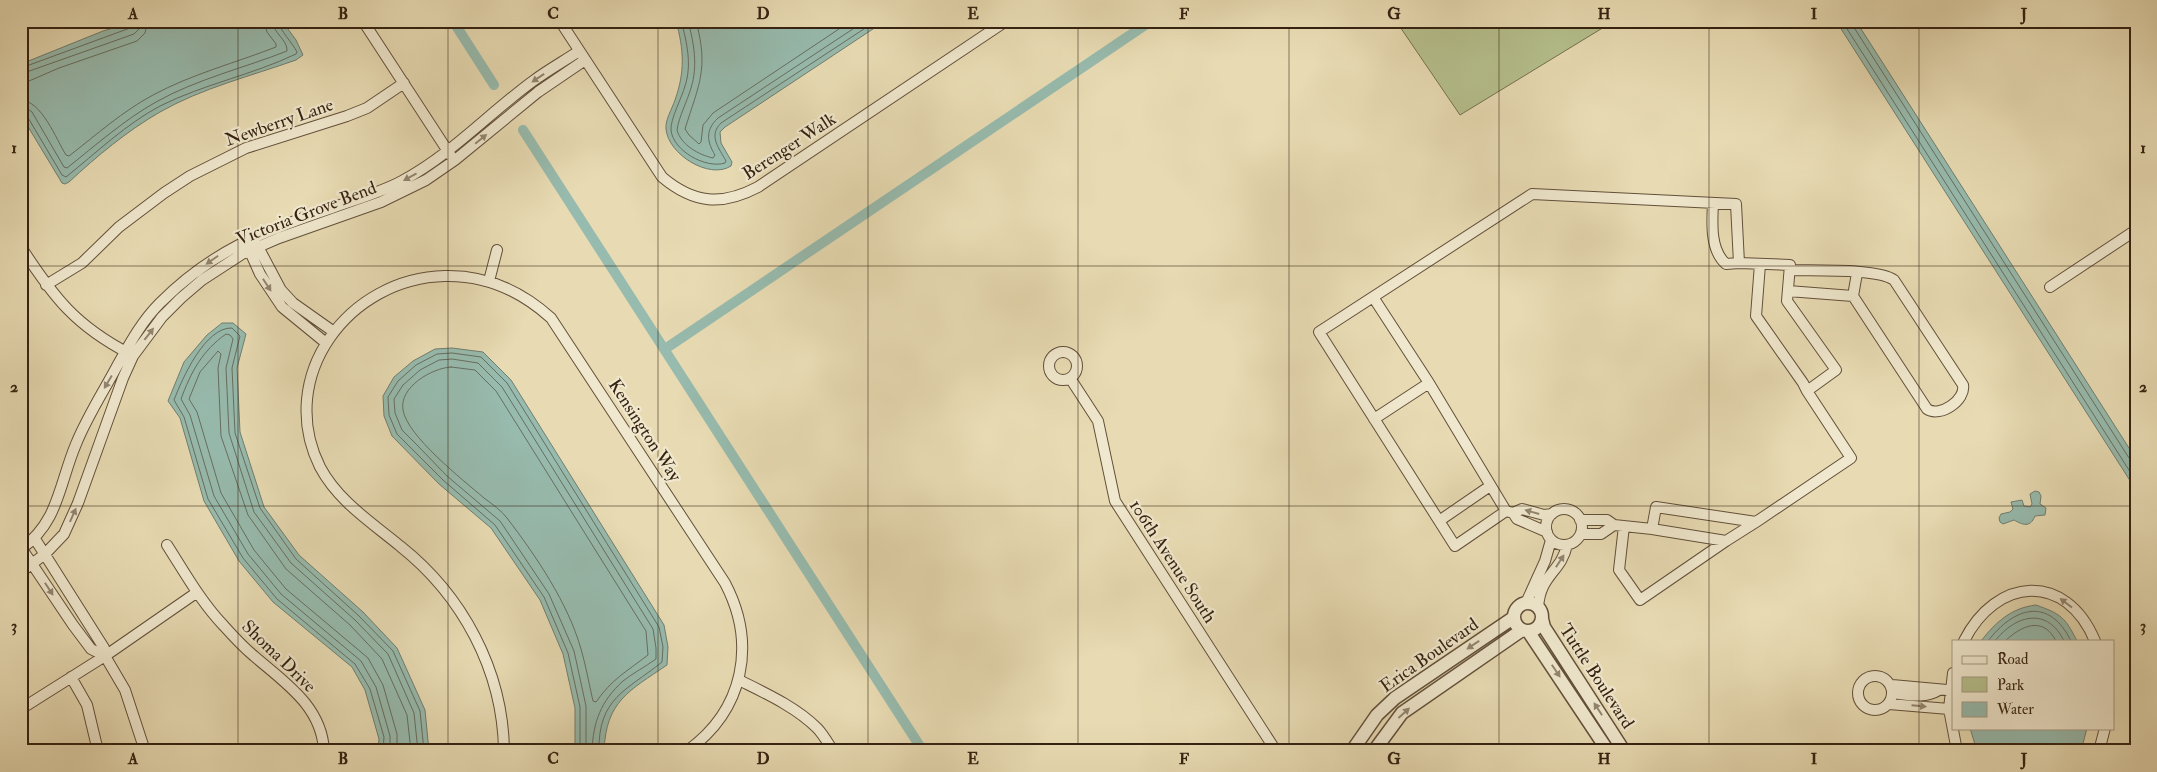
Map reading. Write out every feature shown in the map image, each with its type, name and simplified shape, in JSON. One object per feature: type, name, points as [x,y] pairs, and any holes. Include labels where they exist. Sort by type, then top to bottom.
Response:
[{"type":"street","points":[[363,21],[452,156]]},
{"type":"street","name":"Berenger Walk","points":[[560,21],[662,177],[685,194],[716,201],[745,194],[758,187],[1006,21]]},
{"type":"street","name":"Victoria Grove Bend","points":[[22,549],[35,539],[51,518],[57,504],[60,486],[90,411],[129,354],[181,298],[221,267],[254,249],[279,238],[382,202],[426,180],[532,81],[579,51]]},
{"type":"street","name":"Victoria Grove Bend","points":[[21,572],[45,554],[64,534],[72,518],[123,378],[136,332],[159,304],[223,252],[249,239],[400,182],[452,156],[538,92],[585,60]]},
{"type":"street","name":"Newberry Lane","points":[[46,285],[82,263],[125,222],[190,176],[246,148],[360,110],[386,97],[404,83]]},
{"type":"street","points":[[1373,297],[1429,383],[1490,486],[1510,512],[1518,519],[1549,536],[1556,543],[1567,544],[1578,539],[1580,534],[1580,520],[1574,512],[1569,510],[1557,511],[1544,515],[1522,509],[1510,512],[1455,546],[1319,332],[1373,297],[1532,194],[1736,204],[1739,263]]},
{"type":"street","points":[[1713,203],[1712,219],[1718,258],[1726,264],[1790,265],[1787,301],[1836,370],[1807,391]]},
{"type":"street","points":[[2050,286],[2136,230]]},
{"type":"street","points":[[249,239],[281,290],[294,303],[334,332]]},
{"type":"street","points":[[21,248],[58,300],[84,325],[129,354]]},
{"type":"street","points":[[254,249],[260,274],[282,307],[326,343]]},
{"type":"street","points":[[489,281],[497,250]]},
{"type":"street","points":[[1619,526],[1619,570],[1640,600],[1851,458],[1803,382],[1756,316],[1760,264]]},
{"type":"street","points":[[1790,270],[1856,273],[1889,276],[1894,280],[1963,385],[1962,396],[1940,412],[1932,412],[1927,409],[1853,296],[1856,273]]},
{"type":"street","name":"Kensington Way","points":[[504,751],[501,716],[496,691],[478,643],[466,620],[436,579],[418,561],[378,530],[339,495],[320,467],[309,435],[307,401],[314,368],[326,343],[353,311],[367,300],[400,284],[417,279],[444,276],[471,277],[489,281],[522,296],[551,318],[725,583],[739,614],[742,630],[743,655],[739,680],[733,695],[717,722],[707,734],[687,751]]},
{"type":"street","points":[[1788,291],[1853,296]]},
{"type":"street","name":"106th Avenue South","points":[[1070,378],[1098,421],[1115,501],[1276,751]]},
{"type":"street","points":[[1374,419],[1429,383]]},
{"type":"street","points":[[1439,521],[1490,486]]},
{"type":"street","points":[[1652,529],[1656,507],[1756,522]]},
{"type":"street","points":[[1552,514],[1546,524],[1549,536],[1545,561],[1526,603],[1516,609],[1513,618],[1516,625],[1525,630],[1537,627],[1540,613],[1541,588],[1546,578],[1562,559],[1567,544]]},
{"type":"street","points":[[1580,520],[1607,520],[1619,526],[1652,529],[1726,541]]},
{"type":"street","points":[[1580,534],[1601,534],[1619,526]]},
{"type":"street","points":[[35,539],[104,648],[105,656],[124,690],[145,751]]},
{"type":"street","name":"Shoma Drive","points":[[168,545],[196,593],[223,625],[254,656],[300,695],[314,716],[324,742],[324,751]]},
{"type":"street","points":[[22,549],[91,649],[105,656]]},
{"type":"street","points":[[1965,640],[1981,615],[1994,603],[2011,593],[2028,590],[2047,592],[2064,600],[2078,614],[2094,640]]},
{"type":"street","points":[[21,709],[105,656],[196,593]]},
{"type":"street","points":[[1526,603],[1533,604],[1540,613]]},
{"type":"street","name":"Tuttle Boulevard","points":[[1540,613],[1544,627],[1624,751]]},
{"type":"street","name":"Erica Boulevard","points":[[1352,751],[1377,715],[1395,698],[1513,618]]},
{"type":"street","name":"Tuttle Boulevard","points":[[1525,630],[1608,751]]},
{"type":"street","name":"Erica Boulevard","points":[[1374,751],[1402,713],[1525,630]]},
{"type":"street","points":[[1945,690],[1918,696],[1892,689],[1884,678],[1873,675],[1863,681],[1858,690],[1860,701],[1868,709],[1879,710],[1889,704],[1949,709]]},
{"type":"street","points":[[1952,675],[1945,690],[1952,727]]},
{"type":"street","points":[[71,677],[87,705],[98,751]]},
{"type":"street","points":[[739,680],[780,702],[817,728],[833,751]]},
{"type":"street","points":[[1889,704],[1892,689]]},
{"type":"street","points":[[1952,730],[1956,751]]},
{"type":"street","points":[[2099,751],[2104,730]]},
{"type":"green space","points":[[1396,21],[1614,21],[1460,115]]},
{"type":"water","points":[[137,21],[282,21],[296,40],[303,55],[296,60],[210,89],[160,112],[113,144],[69,182],[62,183],[21,115],[21,64],[103,31]]},
{"type":"water","points":[[676,21],[885,21],[725,127],[720,132],[721,143],[732,162],[731,166],[712,170],[691,162],[674,147],[668,138],[666,126],[681,80],[682,70],[681,42]]},
{"type":"water","points":[[1836,21],[1856,21],[2136,459],[2136,490]]},
{"type":"water","points":[[222,323],[233,323],[246,334],[237,368],[240,432],[264,507],[299,555],[363,612],[397,648],[425,710],[429,751],[378,751],[379,739],[365,690],[352,667],[273,602],[239,561],[204,501],[180,418],[168,401],[184,362],[207,335]]},
{"type":"water","points":[[452,348],[483,352],[511,380],[664,625],[668,647],[667,665],[641,682],[622,699],[609,720],[604,751],[575,751],[575,708],[563,654],[540,600],[491,528],[439,484],[392,436],[384,416],[383,396],[394,377],[413,361],[435,349]]},
{"type":"water","points":[[2035,491],[2039,492],[2041,496],[2040,504],[2046,508],[2045,515],[2035,516],[2029,524],[2014,520],[2003,524],[2000,522],[2001,514],[2010,512],[2013,509],[2011,502],[2022,500],[2024,506],[2030,507],[2032,504],[2030,494]]},
{"type":"water","points":[[2036,605],[2057,614],[2065,621],[2076,640],[1982,640],[2005,617]]},
{"type":"water","points":[[1971,730],[2086,730],[2081,751],[1977,751]]},
{"type":"waterway","points":[[453,21],[494,85]]},
{"type":"waterway","points":[[665,349],[1151,21]]},
{"type":"waterway","points":[[523,130],[923,751]]}]
